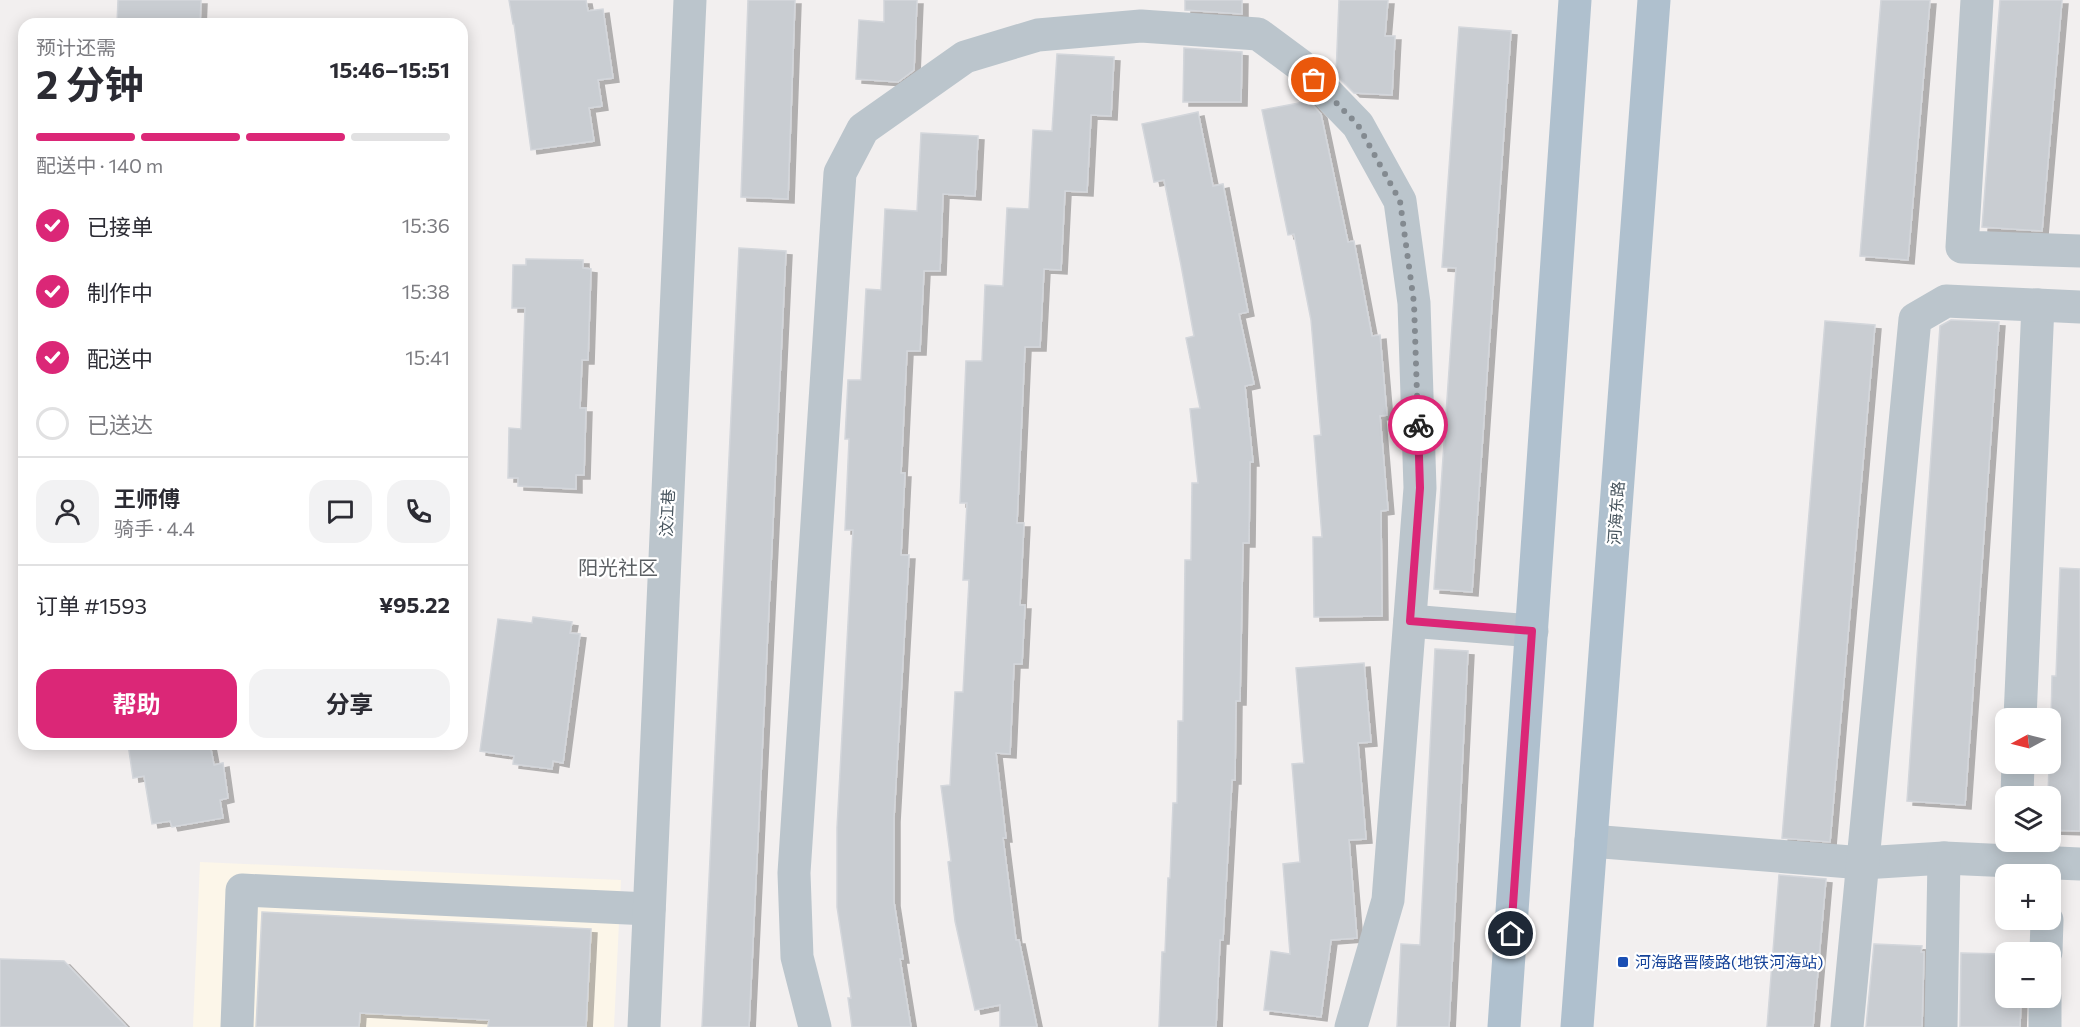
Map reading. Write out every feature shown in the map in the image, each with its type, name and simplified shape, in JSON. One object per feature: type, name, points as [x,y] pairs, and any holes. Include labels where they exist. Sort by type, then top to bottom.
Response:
[{"type":"main road","points":[[1504,1027],[1575,0]]},
{"type":"main road","name":"河海东路","points":[[1577,1027],[1654,0]]},
{"type":"street","name":"汶江巷","points":[[644,1027],[690,0]]},
{"type":"street","points":[[1977,0],[1962,247],[2080,251]]},
{"type":"street","points":[[815,1027],[797,957],[794,873],[840,173],[863,129],[965,57],[1038,35],[1141,26],[1258,34],[1300,65],[1358,125],[1400,201],[1414,303],[1420,488],[1388,900],[1351,1027]]},
{"type":"street","points":[[1847,1027],[1915,319],[1946,301],[2080,307]]},
{"type":"street","points":[[2020,708],[2038,305]]},
{"type":"street","points":[[1410,621],[1532,631]]},
{"type":"street","points":[[1591,841],[1863,863],[2004,852]]},
{"type":"street","points":[[2016,852],[2040,864]]},
{"type":"street","points":[[1941,1027],[1944,858]]},
{"type":"street","points":[[2061,866],[2080,864]]},
{"type":"street","points":[[237,1027],[242,890],[649,909]]},
{"type":"street","points":[[2045,1008],[2045,1027]]},
{"type":"shaded area","points":[[200,862],[621,880],[614,1027],[193,1027]]},
{"type":"building","points":[[118,0],[201,0],[200,18],[117,18]]},
{"type":"building","points":[[509,0],[586,0],[588,11],[603,9],[613,78],[598,80],[602,106],[589,108],[594,141],[531,150]]},
{"type":"building","points":[[748,0],[795,0],[788,199],[741,197]]},
{"type":"building","points":[[884,0],[917,0],[914,70],[898,82],[856,79],[859,20],[884,22]]},
{"type":"building","points":[[1185,0],[1242,0],[1242,14],[1185,10]]},
{"type":"building","points":[[1339,0],[1388,0],[1385,36],[1395,36],[1392,95],[1354,93],[1336,75]]},
{"type":"building","points":[[1881,0],[1930,0],[1908,260],[1860,256]]},
{"type":"building","points":[[2000,0],[2062,0],[2042,231],[1982,227]]},
{"type":"building","points":[[1459,27],[1511,31],[1472,592],[1434,589],[1456,268],[1442,267]]},
{"type":"building","points":[[1184,48],[1242,52],[1241,102],[1183,102]]},
{"type":"building","points":[[1057,54],[1114,57],[1111,116],[1091,115],[1087,192],[1065,191],[1061,270],[1044,269],[1040,347],[1025,347],[1017,523],[1024,523],[1020,605],[1025,605],[1022,664],[1014,664],[1010,754],[996,753],[1006,838],[1003,838],[1016,940],[1019,940],[1037,1027],[1000,1027],[1000,1005],[975,1010],[955,921],[948,862],[951,861],[941,786],[950,785],[955,692],[963,692],[969,580],[963,580],[967,503],[960,503],[966,361],[982,361],[985,285],[1003,286],[1007,208],[1029,209],[1033,130],[1052,131]]},
{"type":"building","points":[[1309,101],[1321,114],[1348,242],[1354,241],[1372,336],[1380,335],[1387,415],[1380,416],[1388,510],[1381,511],[1382,616],[1314,617],[1313,537],[1322,537],[1314,436],[1321,435],[1311,320],[1294,234],[1288,235],[1262,110]]},
{"type":"building","points":[[1198,112],[1213,186],[1223,184],[1248,312],[1239,314],[1254,384],[1245,386],[1253,462],[1250,462],[1249,543],[1243,543],[1240,701],[1236,701],[1235,780],[1232,780],[1216,1027],[1159,1027],[1173,803],[1177,803],[1178,721],[1183,721],[1185,560],[1191,560],[1192,483],[1198,483],[1190,409],[1200,408],[1186,338],[1194,336],[1164,180],[1154,182],[1142,124]]},
{"type":"building","points":[[921,133],[978,136],[975,196],[943,194],[940,271],[924,271],[920,351],[907,351],[901,473],[905,473],[901,555],[909,555],[894,818],[894,902],[911,1027],[852,1027],[848,998],[851,998],[837,907],[837,828],[853,530],[845,530],[849,439],[845,439],[848,380],[861,380],[866,289],[881,290],[885,209],[917,211]]},
{"type":"building","points":[[739,248],[786,251],[749,1027],[702,1027]]},
{"type":"building","points":[[526,259],[583,260],[583,268],[591,269],[588,360],[582,360],[580,408],[586,408],[584,475],[576,475],[576,489],[518,486],[518,478],[508,478],[509,428],[521,429],[525,308],[512,308],[513,265],[526,265]]},
{"type":"building","points":[[1951,320],[1999,322],[1965,805],[1907,801],[1940,326]]},
{"type":"building","points":[[1825,321],[1875,325],[1830,842],[1782,838]]},
{"type":"building","points":[[2060,568],[2080,569],[2080,831],[2061,830],[2061,786],[2048,786],[2049,774],[2061,774],[2061,708],[2051,708],[2052,676],[2056,676]]},
{"type":"building","points":[[533,617],[572,622],[570,633],[580,634],[563,763],[553,761],[552,769],[513,764],[514,756],[480,751],[498,619],[532,623]]},
{"type":"building","points":[[1435,649],[1468,651],[1449,1027],[1397,1027],[1401,944],[1420,945]]},
{"type":"building","points":[[1364,663],[1371,742],[1358,743],[1366,839],[1349,840],[1357,938],[1331,940],[1321,1017],[1264,1010],[1271,951],[1290,954],[1283,864],[1300,862],[1292,764],[1304,763],[1296,668]]},
{"type":"building","points":[[129,750],[211,750],[214,765],[223,763],[228,798],[220,800],[223,818],[172,827],[170,821],[152,824],[144,776],[133,778]]},
{"type":"building","points":[[1779,875],[1826,879],[1813,1027],[1767,1027]]},
{"type":"building","points":[[262,912],[591,929],[586,1027],[488,1027],[489,1020],[360,1013],[359,1027],[256,1027]]},
{"type":"building","points":[[1874,944],[1922,946],[1921,952],[1924,952],[1922,1027],[1866,1027]]},
{"type":"building","points":[[1961,953],[1995,954],[1995,1008],[2021,1008],[2020,1027],[1960,1027]]},
{"type":"building","points":[[0,959],[64,961],[127,1027],[0,1027]]},
{"type":"way so far","points":[[1314,80],[1358,125],[1400,201],[1414,303],[1418,425]]},
{"type":"place","name":"河海路晋陵路(地铁河海站)","points":[[1623,962]]},
{"type":"district","name":"阳光社区","points":[[618,568]]},
{"type":"route","points":[[1418,425],[1420,488],[1410,621],[1532,631],[1511,934]]}]
